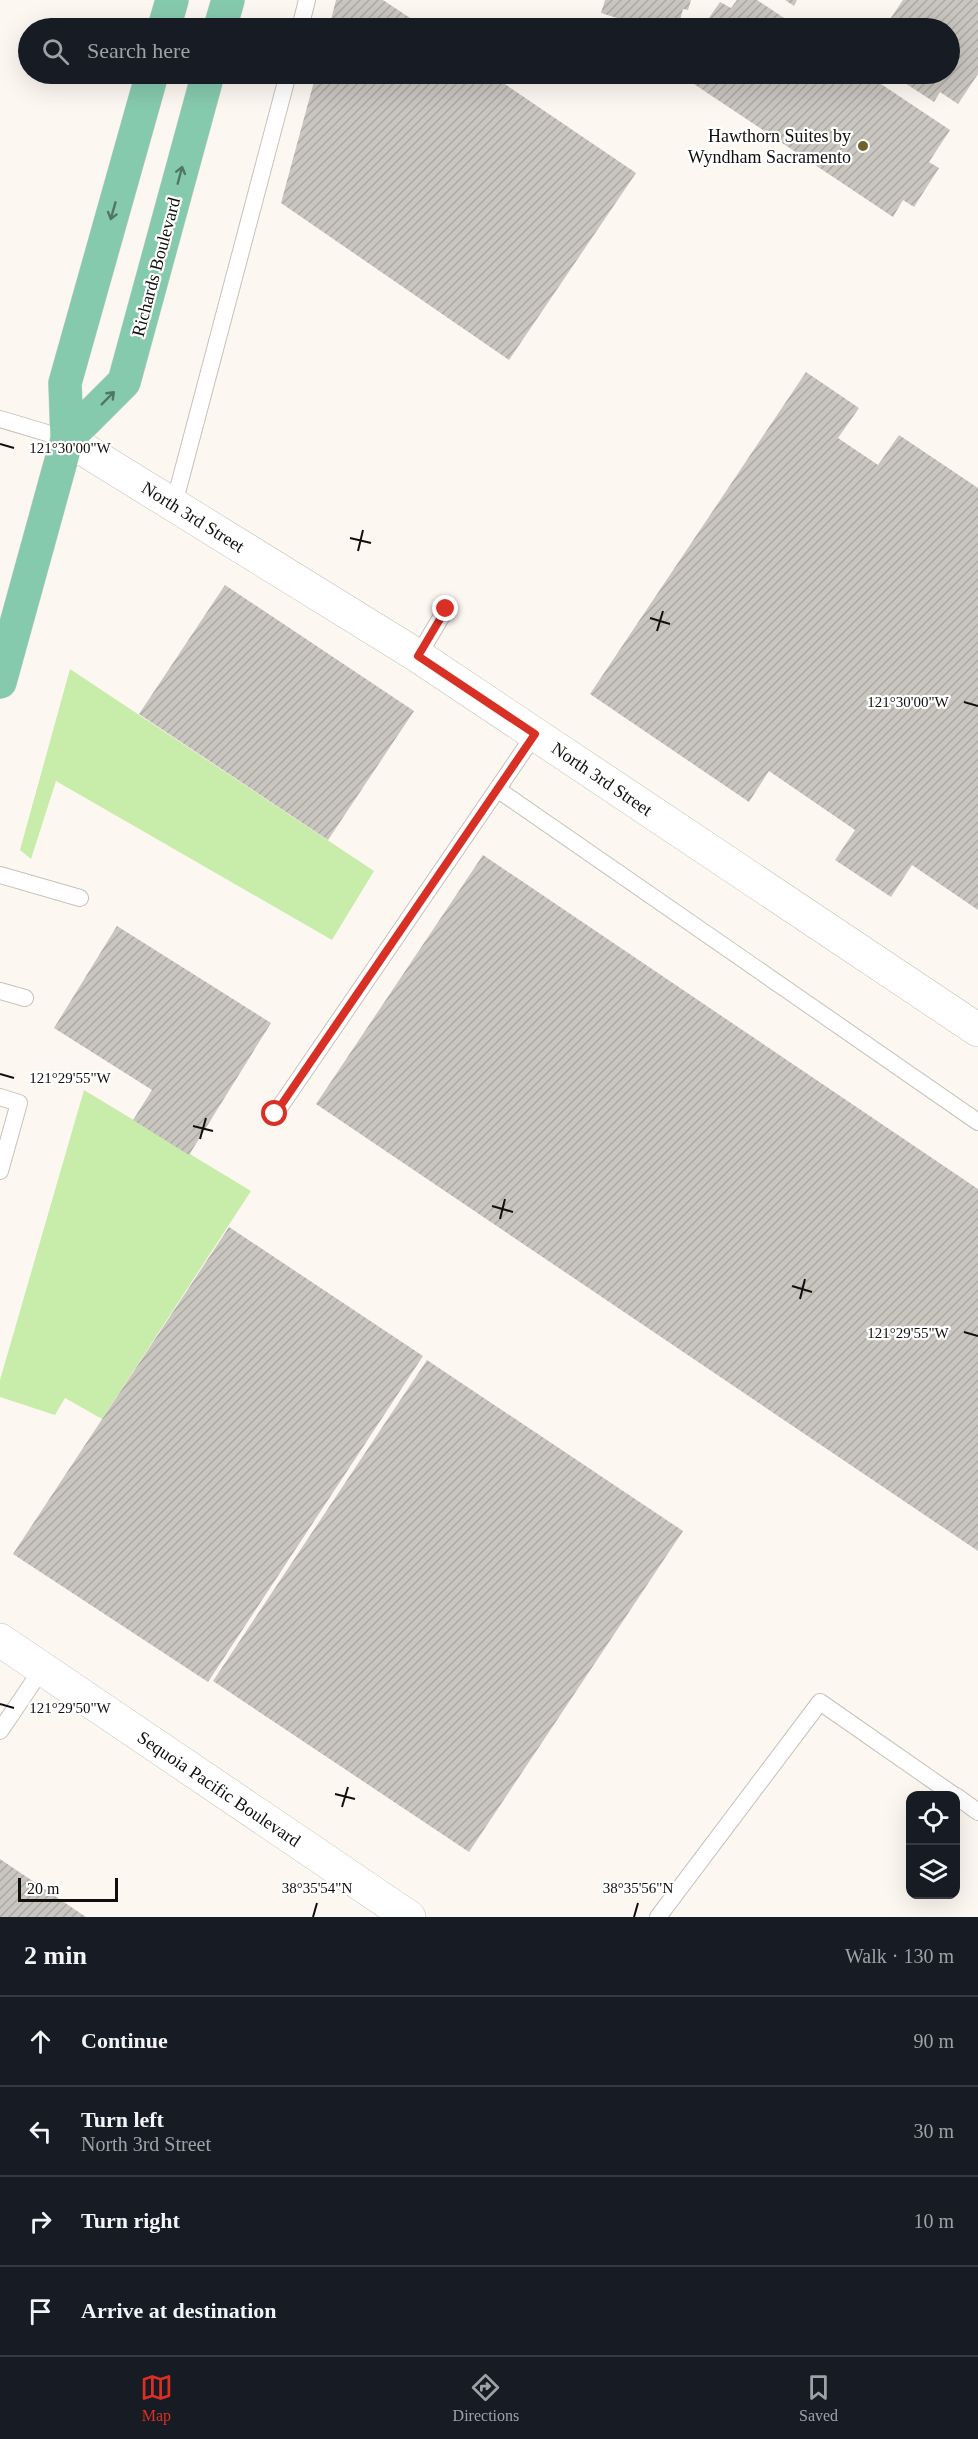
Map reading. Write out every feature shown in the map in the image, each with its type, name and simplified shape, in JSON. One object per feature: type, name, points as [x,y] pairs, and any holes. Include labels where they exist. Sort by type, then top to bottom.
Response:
[{"type":"main road","points":[[167,18],[172,0]]},
{"type":"main road","points":[[223,18],[228,0]]},
{"type":"main road","name":"Richards Boulevard","points":[[0,682],[67,439],[65,383],[149,84]]},
{"type":"main road","name":"Richards Boulevard","points":[[67,439],[124,382],[205,84]]},
{"type":"street","name":"North 3rd Street","points":[[67,439],[418,656],[978,1030]]},
{"type":"street","name":"Sequoia Pacific Boulevard","points":[[0,1640],[409,1917]]},
{"type":"lane","points":[[302,18],[307,0]]},
{"type":"lane","points":[[174,504],[285,84]]},
{"type":"lane","name":"North 3rd Street","points":[[0,418],[67,439]]},
{"type":"lane","points":[[418,656],[446,609]]},
{"type":"lane","points":[[275,1114],[535,734]]},
{"type":"lane","points":[[498,789],[978,1122]]},
{"type":"lane","points":[[0,875],[80,898]]},
{"type":"lane","points":[[0,991],[25,998]]},
{"type":"lane","points":[[0,1097],[19,1103],[0,1171]]},
{"type":"lane","points":[[0,1731],[42,1669]]},
{"type":"lane","points":[[658,1917],[820,1702],[948,1791]]},
{"type":"lane","points":[[960,1799],[978,1812]]},
{"type":"green space","points":[[70,669],[374,871],[332,940],[56,781],[31,859],[20,850]]},
{"type":"green space","points":[[84,1090],[251,1191],[102,1419],[65,1398],[55,1415],[0,1397],[0,1380]]},
{"type":"building","points":[[336,0],[383,0],[410,18],[332,18]]},
{"type":"building","points":[[605,0],[691,0],[688,10],[683,9],[681,18],[617,18],[601,13]]},
{"type":"building","points":[[737,0],[757,0],[784,18],[709,18],[720,2],[731,8]]},
{"type":"building","points":[[785,0],[797,0],[794,6]]},
{"type":"building","points":[[903,0],[978,0],[978,74],[958,104],[940,92],[934,102],[906,84],[960,84],[960,18],[891,18]]},
{"type":"building","points":[[313,84],[505,84],[636,173],[509,360],[281,203]]},
{"type":"building","name":"Hawthorn Suites by Wyndham Sacramento","points":[[694,84],[881,84],[950,130],[929,162],[939,168],[914,207],[903,200],[893,217]]},
{"type":"building","points":[[806,372],[859,408],[838,438],[878,465],[899,435],[978,488],[978,910],[912,865],[891,897],[835,860],[855,830],[769,771],[749,802],[590,694]]},
{"type":"building","points":[[225,585],[414,711],[328,840],[139,714]]},
{"type":"building","points":[[483,855],[978,1189],[978,1551],[316,1104]]},
{"type":"building","points":[[117,926],[271,1023],[189,1155],[133,1120],[152,1090],[54,1028]]},
{"type":"building","points":[[229,1227],[423,1356],[208,1682],[13,1554]]},
{"type":"building","points":[[427,1360],[683,1531],[469,1852],[213,1681]]},
{"type":"building","points":[[0,1859],[86,1917],[0,1917]]},
{"type":"place","name":"Hawthorn Suites by Wyndham Sacramento","points":[[863,146]]},
{"type":"route","points":[[275,1114],[535,734],[418,656],[446,609]]}]
